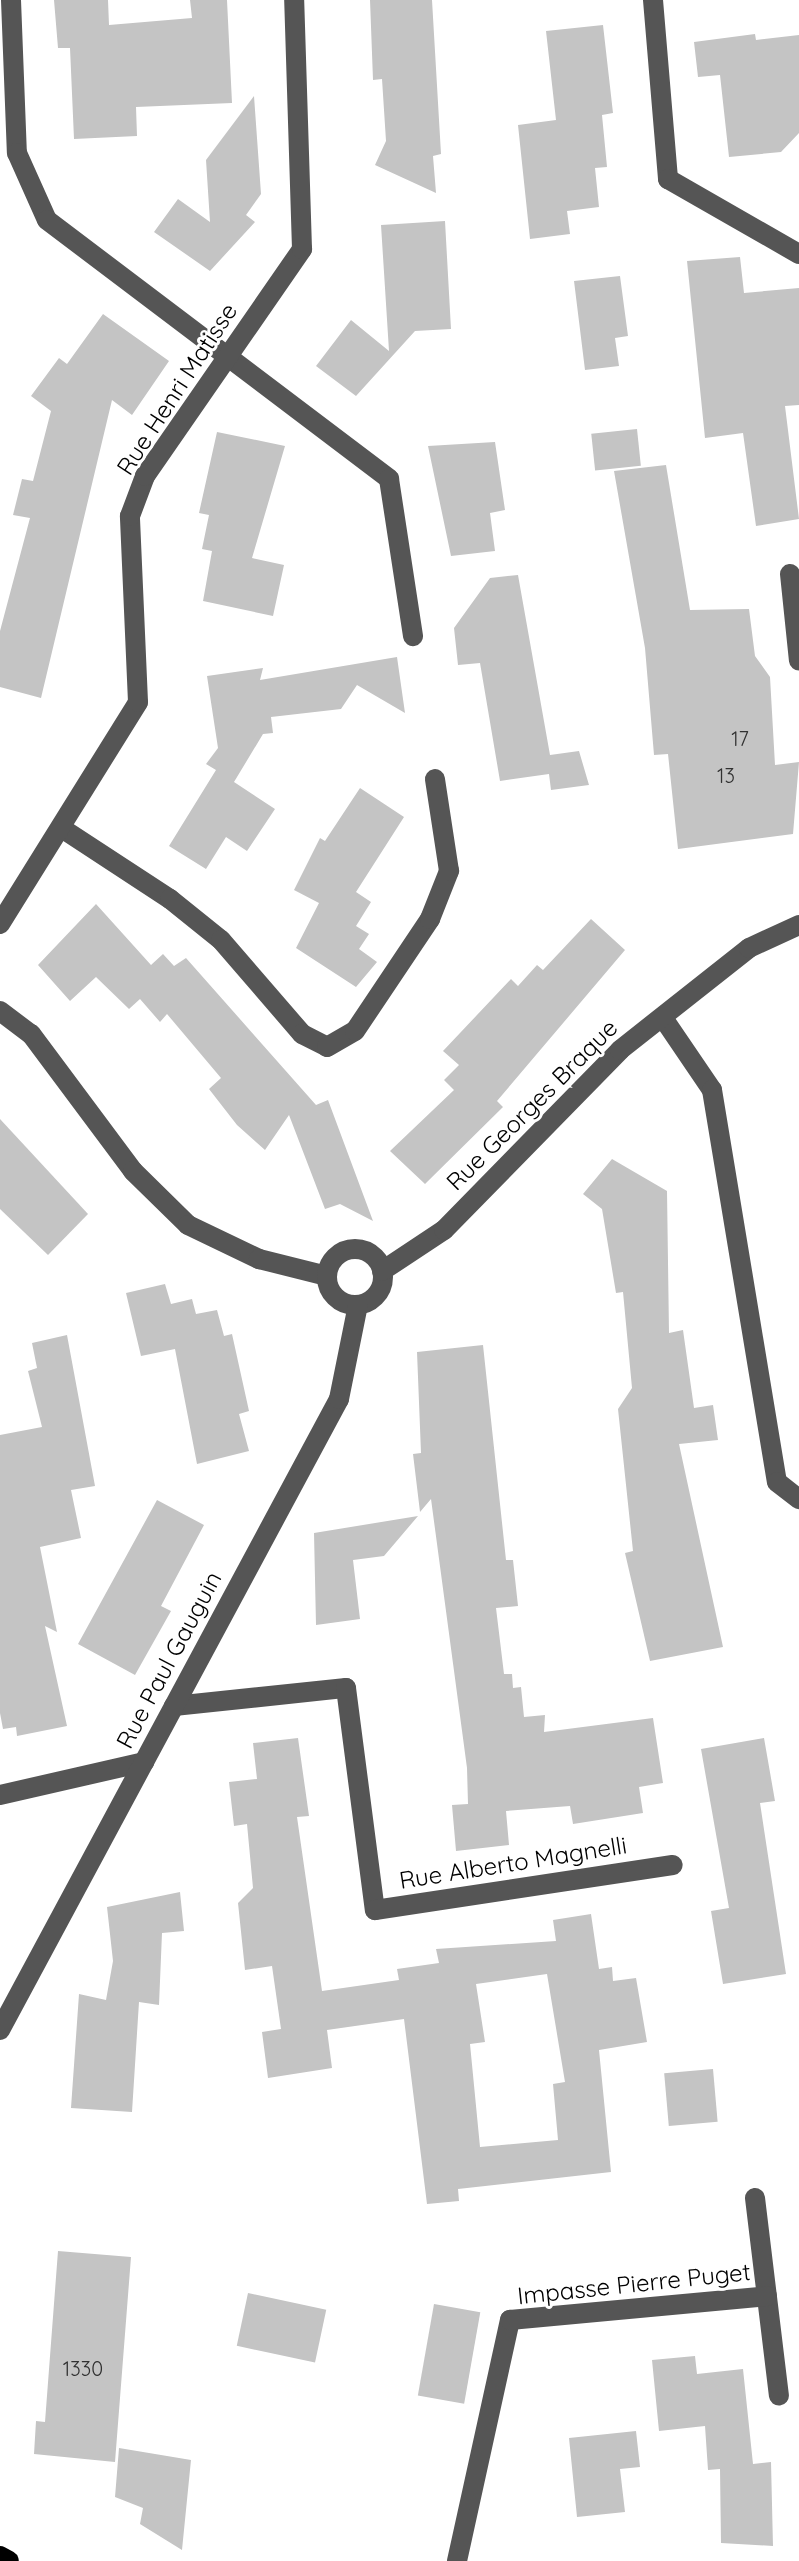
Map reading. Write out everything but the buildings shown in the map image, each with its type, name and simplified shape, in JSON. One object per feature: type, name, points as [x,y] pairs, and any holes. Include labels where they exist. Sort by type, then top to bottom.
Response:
[{"type":"main road","points":[[0,2556],[9,2561]]},
{"type":"street","points":[[11,0],[17,153],[47,220],[230,353],[389,479],[413,636]]},
{"type":"street","name":"Rue Henri Matisse","points":[[0,924],[63,829],[138,702],[130,516],[145,476],[302,249],[294,0]]},
{"type":"street","points":[[653,0],[668,179],[799,254]]},
{"type":"street","points":[[790,574],[799,661]]},
{"type":"street","points":[[63,829],[221,940],[302,1034],[327,1047],[355,1031],[430,919],[449,871],[435,779]]},
{"type":"street","name":"Rue Georges Braque","points":[[382,1271],[444,1230],[620,1050],[749,948],[799,925]]},
{"type":"street","points":[[0,1011],[31,1034],[133,1171],[188,1225],[259,1259],[327,1276]]},
{"type":"street","points":[[663,1018],[712,1090],[777,1482],[799,1499]]},
{"type":"street","points":[[348,1250],[373,1256],[382,1271],[381,1289],[358,1305],[339,1301],[327,1276],[333,1260],[348,1250]]},
{"type":"street","name":"Rue Paul Gauguin","points":[[0,2030],[339,1399],[358,1305]]},
{"type":"street","name":"Rue Alberto Magnelli","points":[[174,1706],[346,1688],[375,1910],[673,1865]]},
{"type":"street","points":[[0,1795],[144,1762]]},
{"type":"street","points":[[755,2198],[779,2396]]},
{"type":"street","name":"Impasse Pierre Puget","points":[[457,2561],[510,2320],[767,2296]]}]
